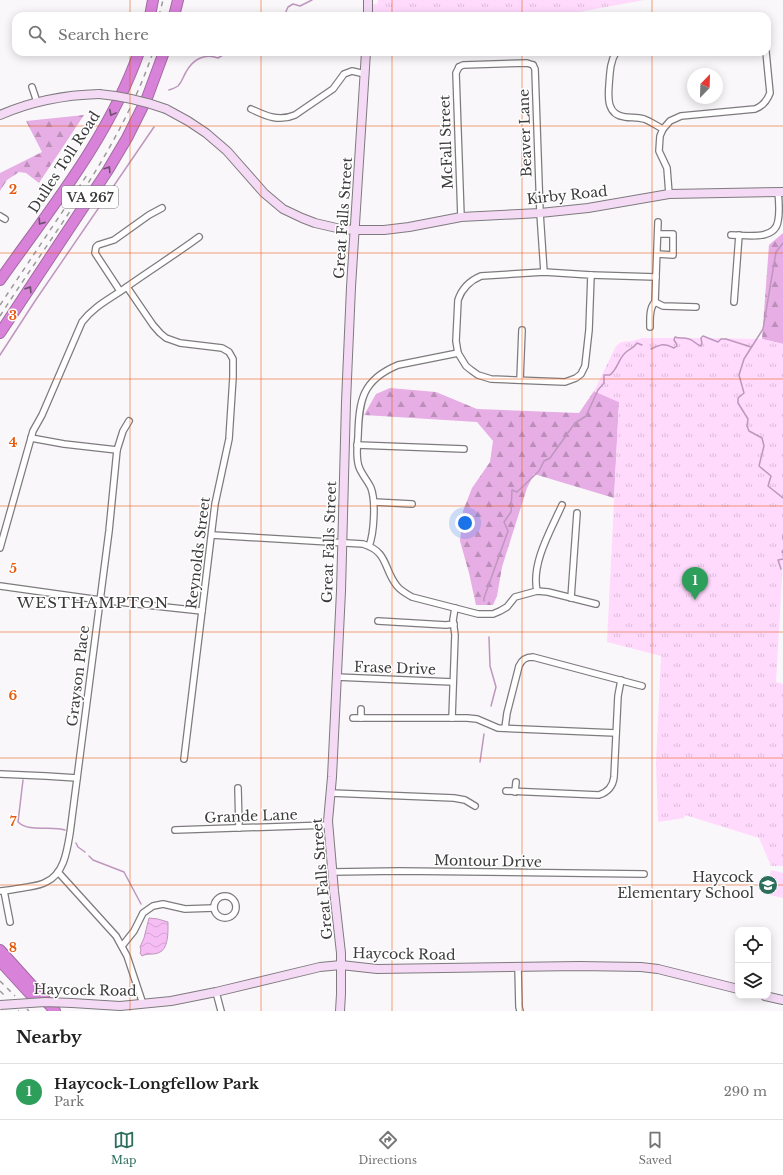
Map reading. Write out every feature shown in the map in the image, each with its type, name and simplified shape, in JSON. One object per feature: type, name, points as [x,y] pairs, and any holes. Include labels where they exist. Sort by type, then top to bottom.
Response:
[{"type":"highway","points":[[151,12],[153,0]]},
{"type":"highway","points":[[175,12],[178,0]]},
{"type":"highway","name":"Dulles Toll Road","points":[[0,280],[91,150],[108,122],[121,96],[137,56]]},
{"type":"highway","name":"VA 267","points":[[0,333],[108,170],[127,138],[147,98],[163,56]]},
{"type":"highway","points":[[0,950],[55,1011]]},
{"type":"highway","points":[[0,962],[46,1011]]},
{"type":"main road","points":[[368,0],[368,12]]},
{"type":"main road","name":"Great Falls Street","points":[[340,1011],[341,953],[328,825],[342,543],[351,287],[366,56]]},
{"type":"main road","name":"Kirby Road","points":[[0,115],[20,107],[63,96],[99,94],[113,95],[150,103],[166,109],[206,133],[227,151],[264,194],[283,209],[315,223],[341,229],[384,230],[409,227],[461,217],[540,213],[588,208],[669,194],[781,192]]},
{"type":"main road","name":"Haycock Road","points":[[0,1005],[45,1002],[120,1006],[170,1001],[216,992],[320,967],[341,965],[377,968],[580,966],[641,967],[658,969],[735,988]]},
{"type":"main road","points":[[771,997],[783,1000]]},
{"type":"street","points":[[614,56],[610,65],[608,98],[610,107],[615,113],[621,116],[644,119],[663,129]]},
{"type":"street","points":[[669,194],[668,174],[659,151],[660,136],[663,129],[670,121],[681,116],[755,109],[764,105],[770,93],[766,56]]},
{"type":"street","name":"McFall Street","points":[[461,217],[456,74],[457,66],[463,64],[534,64]]},
{"type":"street","name":"Beaver Lane","points":[[534,64],[544,272]]},
{"type":"street","points":[[251,109],[276,118],[289,117],[295,115],[333,89],[344,74],[352,71],[365,74]]},
{"type":"street","points":[[32,87],[37,102]]},
{"type":"street","points":[[731,235],[767,234],[772,232],[779,220],[781,192]]},
{"type":"street","points":[[120,291],[95,253],[96,247],[114,240],[149,215],[162,208]]},
{"type":"street","points":[[650,327],[652,305],[655,302],[658,222]]},
{"type":"street","points":[[657,254],[672,255],[673,248],[673,234],[658,234]]},
{"type":"street","points":[[734,302],[738,235]]},
{"type":"street","points":[[0,548],[31,438],[82,322],[93,309],[200,237]]},
{"type":"street","points":[[590,274],[585,366],[581,374],[576,378],[565,382],[491,379],[478,375],[466,366],[458,353],[456,341],[458,300],[460,294],[468,284],[480,276],[544,272],[590,274],[656,277]]},
{"type":"street","name":"Reynolds Street","points":[[127,287],[153,325],[166,338],[180,343],[222,348],[229,352],[233,359],[230,426],[226,456],[219,484],[184,759]]},
{"type":"street","points":[[655,302],[663,306],[696,307]]},
{"type":"street","points":[[520,380],[522,330]]},
{"type":"street","points":[[368,546],[372,534],[374,502],[371,488],[360,468],[357,454],[359,410],[364,394],[373,380],[398,365],[458,353]]},
{"type":"street","name":"Grayson Place","points":[[58,872],[66,853],[70,834],[100,600],[117,450],[123,431],[129,421]]},
{"type":"street","points":[[31,438],[64,444],[117,450]]},
{"type":"street","points":[[357,445],[464,449]]},
{"type":"street","points":[[374,502],[412,504]]},
{"type":"street","points":[[537,591],[535,579],[542,550],[562,506]]},
{"type":"street","points":[[571,598],[577,513]]},
{"type":"street","points":[[212,535],[363,544],[375,550],[384,561],[393,580],[400,589],[412,597],[478,614],[493,614],[507,607],[515,597],[537,591],[548,592],[596,604]]},
{"type":"street","points":[[0,586],[100,600],[202,611]]},
{"type":"street","points":[[452,718],[455,636],[453,615],[455,608]]},
{"type":"street","points":[[378,621],[446,625],[454,624]]},
{"type":"street","points":[[505,728],[507,713],[519,666],[526,658],[533,657],[642,686]]},
{"type":"street","name":"Frase Drive","points":[[336,677],[453,682]]},
{"type":"street","points":[[506,791],[599,795],[603,794],[611,787],[614,780],[618,696],[621,680]]},
{"type":"street","points":[[361,709],[361,718]]},
{"type":"street","points":[[352,718],[473,718],[493,726],[505,728],[616,733]]},
{"type":"street","points":[[0,774],[77,778]]},
{"type":"street","points":[[515,792],[516,782]]},
{"type":"street","points":[[238,788],[239,828]]},
{"type":"street","points":[[330,793],[454,798],[465,800],[475,806]]},
{"type":"street","name":"Grande Lane","points":[[174,830],[328,825]]},
{"type":"street","points":[[10,922],[2,891],[42,884],[52,879],[58,872],[116,936],[133,971],[143,1004]]},
{"type":"street","name":"Montour Drive","points":[[332,872],[644,874]]},
{"type":"street","points":[[225,896],[232,898],[237,907],[232,916],[225,918],[218,915],[214,908],[215,902],[218,898],[225,896]]},
{"type":"street","points":[[122,946],[134,931],[143,912],[154,906],[163,904],[185,909],[214,908]]},
{"type":"street","points":[[518,967],[520,1011]]},
{"type":"street","points":[[216,992],[221,1011]]},
{"type":"green space","points":[[378,0],[644,0],[579,12],[372,12],[373,4],[377,4]]},
{"type":"green space","points":[[84,115],[39,183],[26,173],[19,172],[7,180],[0,191],[0,173],[42,152],[26,121]]},
{"type":"green space","points":[[783,233],[783,344],[762,339],[769,245]]},
{"type":"green space","points":[[642,338],[762,339],[783,344],[783,561],[776,682],[783,684],[783,866],[771,866],[759,838],[685,815],[684,818],[658,822],[656,763],[661,656],[607,642],[619,402],[594,391],[616,346],[621,342]]},
{"type":"green space","points":[[390,388],[436,392],[477,409],[579,413],[594,391],[619,402],[614,498],[534,474],[527,488],[502,567],[497,596],[493,605],[476,605],[460,541],[463,511],[472,488],[490,462],[493,441],[477,422],[364,415],[376,394]]},
{"type":"green space","points":[[771,870],[783,873],[783,898],[765,894]]},
{"type":"water","points":[[149,918],[168,922],[167,940],[162,951],[156,954],[142,956],[140,953],[140,947]]},
{"type":"waterway","points":[[286,12],[288,7],[293,4],[300,6],[312,0]]},
{"type":"waterway","points":[[169,90],[175,88],[181,83],[192,64],[200,58],[208,56]]},
{"type":"waterway","points":[[208,56],[218,58],[221,56]]},
{"type":"waterway","points":[[0,355],[35,301],[154,127]]},
{"type":"waterway","points":[[783,243],[776,252],[763,329],[744,359],[739,375],[744,393],[738,398],[738,403],[748,419],[747,426],[749,431],[762,438],[764,446],[759,466],[771,476],[768,486],[783,498]]},
{"type":"waterway","points":[[651,349],[662,345],[668,345],[674,348],[677,346],[674,340],[675,337],[691,340],[701,346],[701,338],[703,336],[718,342],[721,339],[726,339],[751,347]]},
{"type":"waterway","points":[[484,601],[508,531],[504,522],[511,512],[512,490],[517,492],[539,471],[544,461],[550,458],[575,423],[586,416],[598,390],[604,383],[604,375],[610,375],[615,370],[626,352],[637,343],[642,345]]},
{"type":"waterway","points":[[781,569],[778,560],[783,559]]},
{"type":"waterway","points":[[489,637],[490,666],[496,687],[491,706]]},
{"type":"waterway","points":[[480,762],[484,734]]},
{"type":"waterway","points":[[23,780],[18,822],[28,827],[65,830]]},
{"type":"waterway","points":[[76,843],[78,847],[85,852]]},
{"type":"waterway","points":[[89,856],[93,860],[124,872],[141,904]]},
{"type":"railway","points":[[160,12],[163,0]]},
{"type":"railway","points":[[0,316],[64,221],[105,156],[139,88],[151,56]]},
{"type":"railway","points":[[0,305],[89,172]]},
{"type":"railway","points":[[0,981],[15,996]]},
{"type":"railway","points":[[0,991],[6,997]]},
{"type":"place","name":"Haycock-Longfellow Park","points":[[695,600]]},
{"type":"place","name":"Haycock Elementary School","points":[[768,885]]},
{"type":"district","name":"WESTHAMPTON","points":[[93,603]]}]
